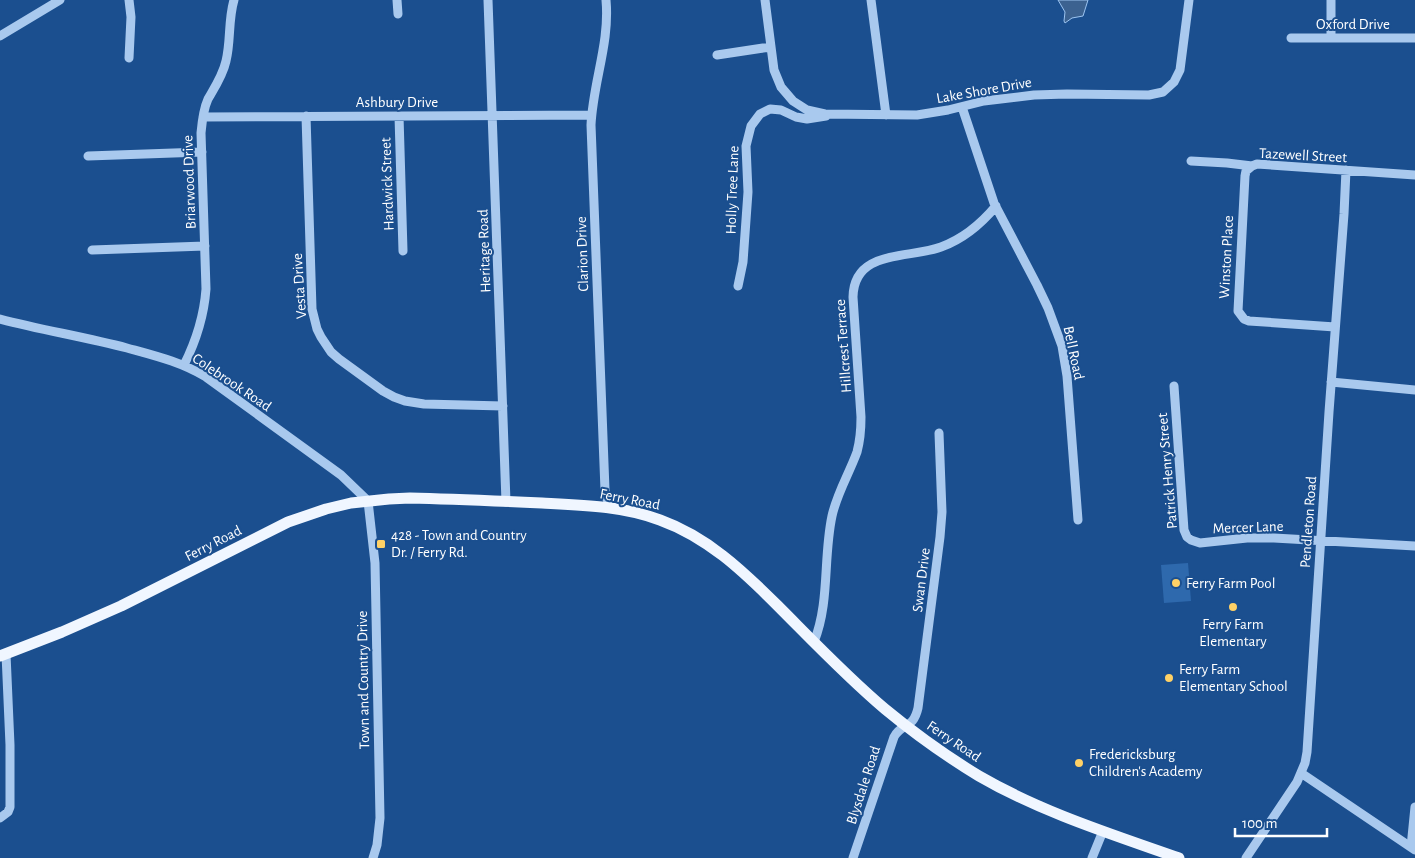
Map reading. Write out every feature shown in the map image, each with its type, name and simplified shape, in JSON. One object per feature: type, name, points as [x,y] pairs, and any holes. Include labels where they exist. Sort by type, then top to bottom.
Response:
[{"type":"main road","name":"Ferry Road","points":[[3,655],[96,618],[288,522],[326,509],[368,501],[410,498],[611,508],[636,512],[659,519],[692,534],[736,565],[867,694],[906,726],[956,761],[1001,787],[1052,811],[1179,858]]},
{"type":"street","points":[[0,36],[60,0]]},
{"type":"street","points":[[128,0],[131,17],[129,58]]},
{"type":"street","name":"Briarwood Drive","points":[[184,365],[196,339],[206,289],[201,133],[203,117],[208,100],[222,75],[226,63],[229,50],[230,18],[234,0]]},
{"type":"street","points":[[398,0],[398,14]]},
{"type":"street","name":"Heritage Road","points":[[488,0],[506,502]]},
{"type":"street","name":"Clarion Drive","points":[[606,0],[606,41],[591,114],[605,490],[611,508]]},
{"type":"street","points":[[765,0],[770,47],[776,79],[786,94],[799,105],[816,113],[831,115]]},
{"type":"street","points":[[872,0],[886,115]]},
{"type":"street","name":"Lake Shore Drive","points":[[831,115],[917,115],[984,101],[1034,94],[1149,96],[1163,92],[1174,82],[1180,70],[1189,0]]},
{"type":"street","points":[[1331,0],[1332,38]]},
{"type":"street","name":"Oxford Drive","points":[[1291,38],[1415,38]]},
{"type":"street","points":[[717,55],[770,47]]},
{"type":"street","points":[[962,107],[996,206]]},
{"type":"street","name":"Holly Tree Lane","points":[[738,286],[743,262],[748,192],[746,146],[751,126],[760,114],[770,109],[781,110],[807,120],[831,115]]},
{"type":"street","name":"Ashbury Drive","points":[[203,117],[591,114]]},
{"type":"street","name":"Vesta Drive","points":[[306,116],[312,309],[317,329],[326,346],[339,359],[383,391],[404,401],[424,404],[503,406]]},
{"type":"street","name":"Hardwick Street","points":[[399,116],[403,251]]},
{"type":"street","points":[[88,156],[202,152]]},
{"type":"street","name":"Tazewell Street","points":[[1191,162],[1252,166],[1257,164],[1415,175]]},
{"type":"street","name":"Winston Place","points":[[1252,166],[1246,171],[1245,176],[1237,307],[1240,315],[1249,321],[1335,327]]},
{"type":"street","name":"Pendleton Road","points":[[1246,858],[1296,782],[1301,773],[1307,752],[1346,170]]},
{"type":"street","name":"Bell Road","points":[[996,206],[1040,291],[1062,346],[1067,376],[1078,520]]},
{"type":"street","name":"Hillcrest Terrace","points":[[814,642],[824,608],[832,517],[840,490],[856,452],[861,432],[853,297],[855,284],[861,273],[877,261],[931,250],[961,238],[996,206]]},
{"type":"street","points":[[92,250],[205,246]]},
{"type":"street","name":"Colebrook Road","points":[[0,319],[101,341],[184,365],[206,377],[341,474],[368,501]]},
{"type":"street","points":[[1331,382],[1415,390]]},
{"type":"street","name":"Patrick Henry Street","points":[[1174,386],[1184,530],[1187,537],[1191,540],[1202,543]]},
{"type":"street","name":"Swan Drive","points":[[906,726],[914,720],[918,708],[940,537],[942,512],[939,433]]},
{"type":"street","name":"Town and Country Drive","points":[[368,501],[375,563],[380,818],[377,845],[373,858]]},
{"type":"street","name":"Mercer Lane","points":[[1202,543],[1247,538],[1274,538],[1415,546]]},
{"type":"street","points":[[0,818],[8,812],[10,807],[9,736],[3,655]]},
{"type":"street","name":"Blysdale Road","points":[[853,858],[894,738],[900,729],[906,726]]},
{"type":"street","points":[[1301,773],[1413,849]]},
{"type":"street","points":[[1413,849],[1415,807]]},
{"type":"street","points":[[1092,858],[1103,831]]},
{"type":"shaded area","points":[[1058,0],[1088,0],[1083,16],[1072,18],[1065,23],[1065,12]]},
{"type":"shaded area","name":"Ferry Farm Pool","points":[[1188,563],[1191,601],[1164,603],[1161,565]]},
{"type":"place","name":"428 - Town and Country Dr. / Ferry Rd.","points":[[381,544]]},
{"type":"place","name":"Ferry Farm Pool","points":[[1176,583]]},
{"type":"place","name":"Ferry Farm Elementary","points":[[1233,607]]},
{"type":"place","name":"Ferry Farm Elementary School","points":[[1169,678]]},
{"type":"place","name":"Fredericksburg Children's Academy","points":[[1079,763]]}]
